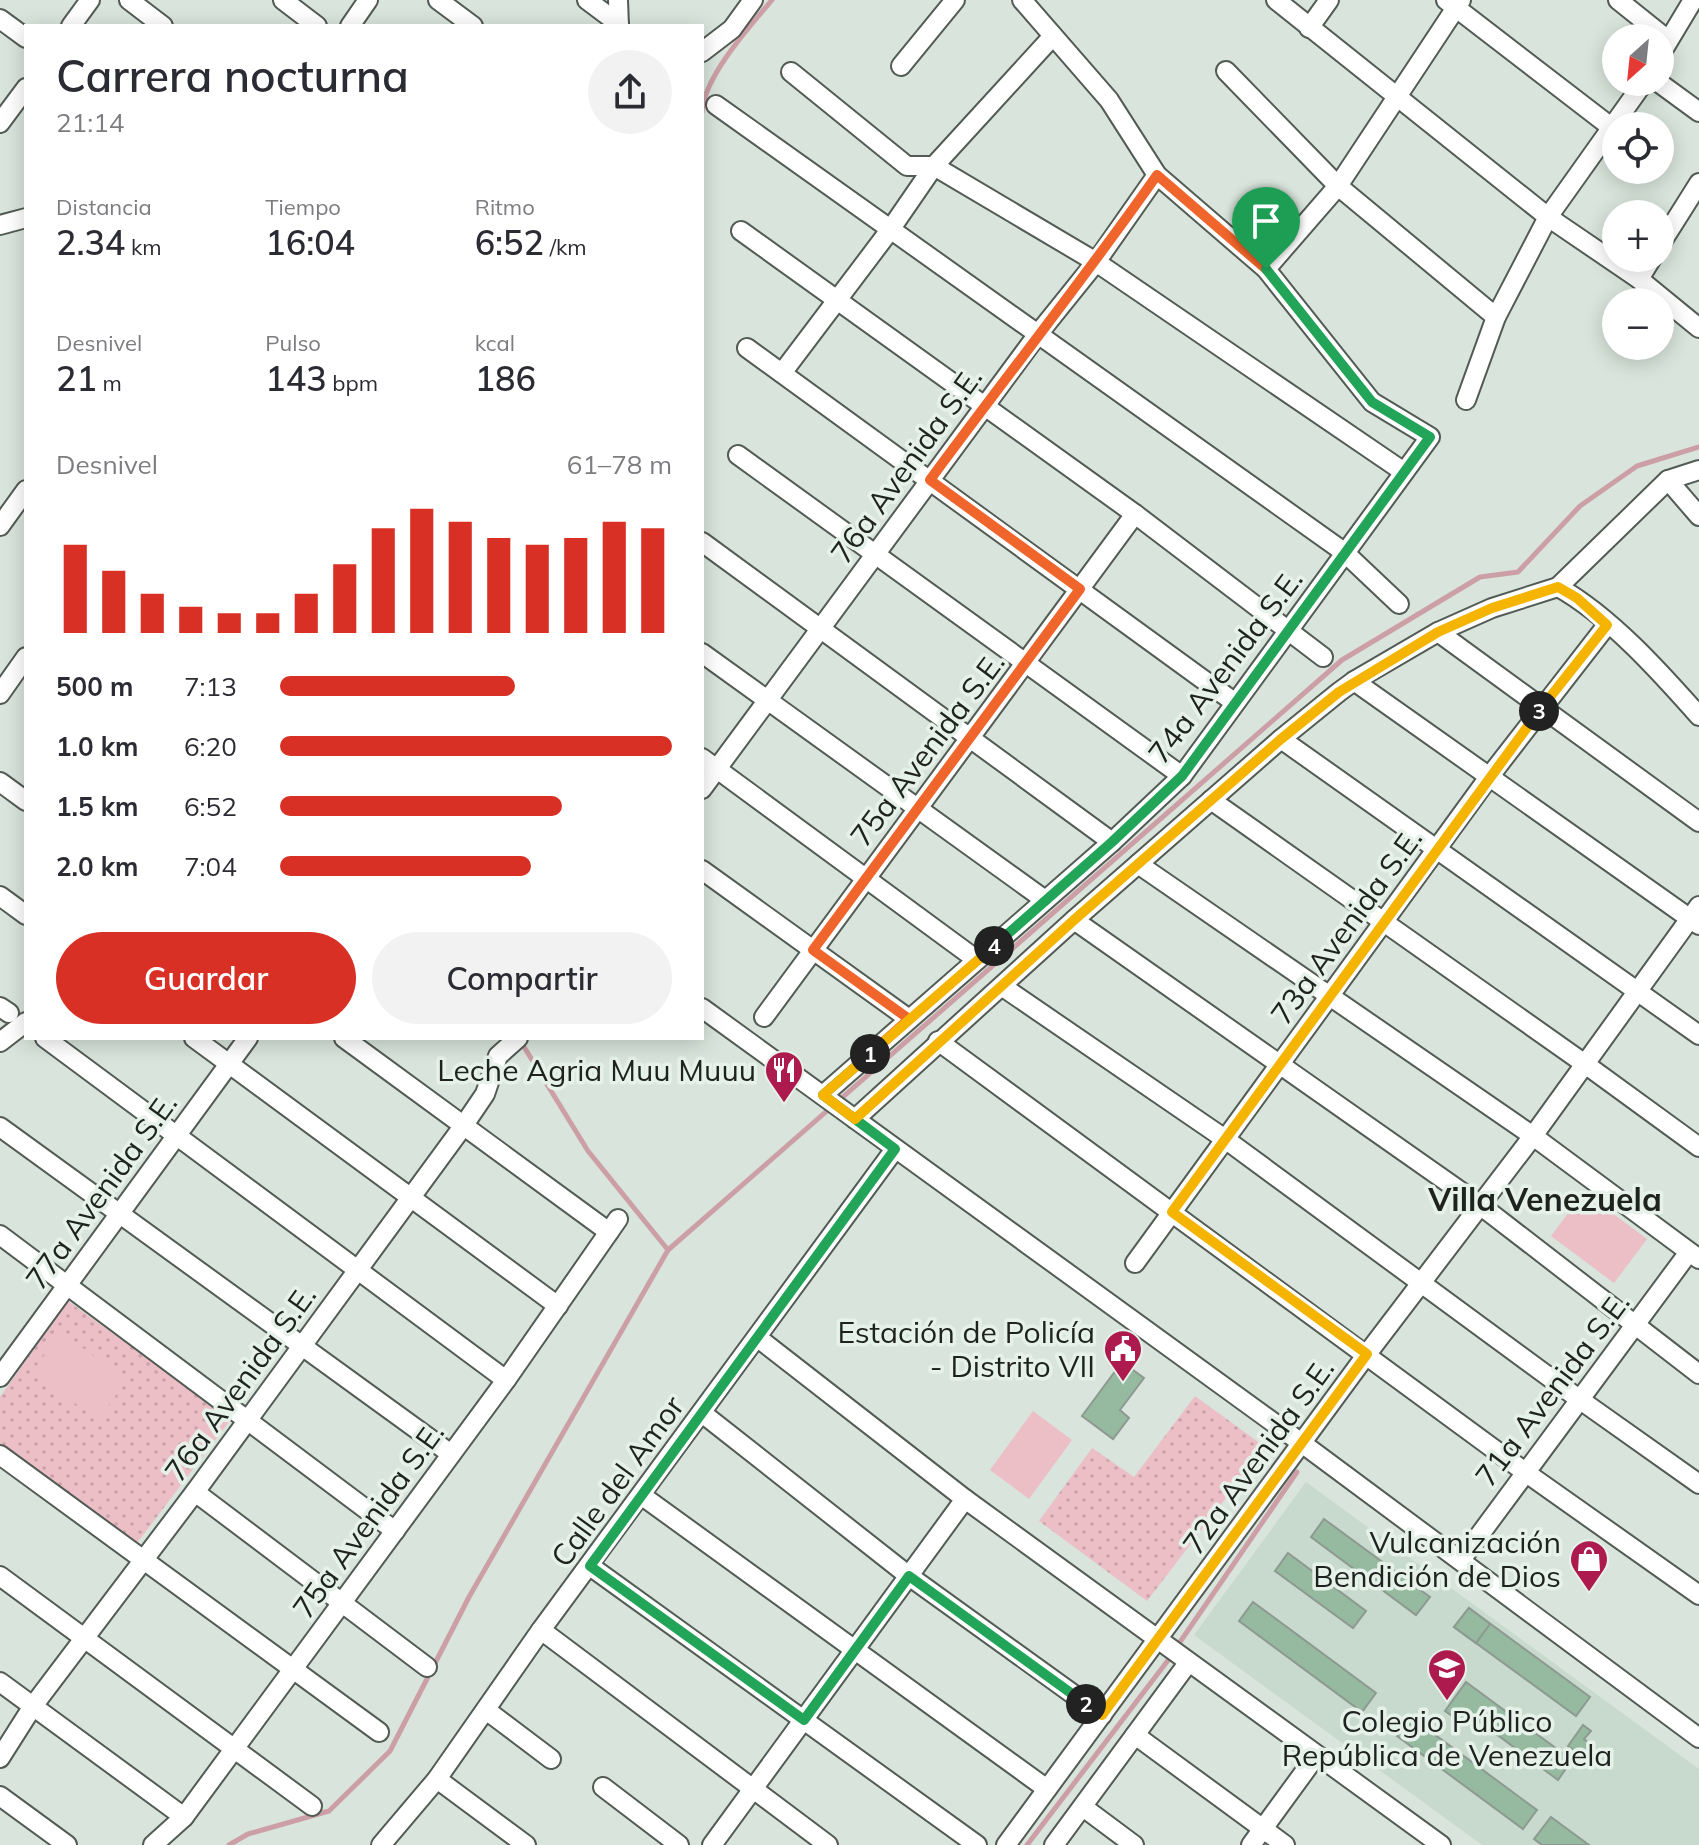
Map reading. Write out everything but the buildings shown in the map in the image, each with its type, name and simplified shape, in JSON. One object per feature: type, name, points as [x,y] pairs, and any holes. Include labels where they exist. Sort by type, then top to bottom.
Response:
[{"type":"street","points":[[72,24],[90,0]]},
{"type":"street","points":[[129,0],[160,24]]},
{"type":"street","points":[[283,0],[314,24]]},
{"type":"street","points":[[351,24],[368,0]]},
{"type":"street","points":[[438,0],[470,24]]},
{"type":"street","points":[[587,0],[618,24]]},
{"type":"street","points":[[618,0],[619,24]]},
{"type":"street","points":[[704,50],[732,29],[753,0]]},
{"type":"street","points":[[901,66],[955,0]]},
{"type":"street","points":[[1022,0],[1109,100],[1157,175],[1266,269],[1338,186],[1454,3],[1602,120]]},
{"type":"street","points":[[1276,0],[1548,217],[1639,279],[1699,328]]},
{"type":"street","points":[[1309,28],[1329,0]]},
{"type":"street","points":[[1618,0],[1641,24]]},
{"type":"street","points":[[1674,31],[1693,0]]},
{"type":"street","points":[[0,19],[24,37]]},
{"type":"street","points":[[782,373],[890,230],[934,166],[1053,36]]},
{"type":"street","points":[[1226,71],[1338,186],[1496,317]]},
{"type":"street","points":[[791,72],[907,166],[934,166],[1096,262],[1404,472]]},
{"type":"street","points":[[0,123],[24,91]]},
{"type":"street","points":[[1674,94],[1699,112]]},
{"type":"street","points":[[716,105],[1344,552],[1399,604]]},
{"type":"street","points":[[1466,400],[1496,317],[1548,217],[1602,140]]},
{"type":"street","name":"76a Avenida S.E.","points":[[704,782],[710,763],[768,700],[984,406],[1096,262],[1157,175]]},
{"type":"street","points":[[1674,223],[1699,183]]},
{"type":"street","points":[[0,225],[24,219]]},
{"type":"street","points":[[741,231],[1135,514],[1323,657]]},
{"type":"street","name":"74a Avenida S.E.","points":[[823,1095],[1112,842],[1182,776],[1430,437],[1372,402],[1266,269]]},
{"type":"street","points":[[1639,279],[1643,272]]},
{"type":"street","points":[[747,348],[1234,702]]},
{"type":"street","points":[[738,455],[1182,776]]},
{"type":"street","points":[[855,1119],[1074,920],[1281,739],[1354,681],[1438,632],[1492,608],[1558,587],[1668,480],[1699,470]]},
{"type":"street","points":[[1668,480],[1699,516]]},
{"type":"street","points":[[0,526],[21,510]]},
{"type":"street","name":"75a Avenida S.E.","points":[[764,1017],[1135,514]]},
{"type":"street","points":[[704,543],[1112,842]]},
{"type":"street","points":[[1558,587],[1577,598],[1656,668],[1699,716]]},
{"type":"street","name":"73a Avenida S.E.","points":[[1135,1263],[1489,777],[1607,625]]},
{"type":"street","points":[[1438,632],[1699,822]]},
{"type":"street","points":[[704,654],[1045,900]]},
{"type":"street","points":[[0,694],[24,660]]},
{"type":"street","points":[[1354,681],[1696,917]]},
{"type":"street","points":[[1281,739],[1699,1035]]},
{"type":"street","points":[[710,763],[977,960]]},
{"type":"street","points":[[0,782],[24,799]]},
{"type":"street","points":[[1211,800],[1699,1147]]},
{"type":"street","points":[[1138,864],[1533,1136],[1694,1256]]},
{"type":"street","points":[[704,871],[909,1019]]},
{"type":"street","points":[[0,896],[24,914]]},
{"type":"street","name":"72a Avenida S.E.","points":[[1006,1845],[1367,1354],[1696,917]]},
{"type":"street","points":[[1074,920],[1480,1205],[1699,1374]]},
{"type":"street","points":[[1003,987],[1225,1139],[1699,1484]]},
{"type":"street","points":[[704,1009],[1303,1444],[1699,1738]]},
{"type":"street","points":[[0,1042],[24,1024]]},
{"type":"street","points":[[48,1040],[506,1380]]},
{"type":"street","points":[[197,1040],[558,1306]]},
{"type":"street","name":"77a Avenida S.E.","points":[[0,1377],[247,1040]]},
{"type":"street","points":[[347,1040],[464,1125]]},
{"type":"street","points":[[490,1040],[498,1056],[516,1040]]},
{"type":"street","points":[[938,1041],[1525,1472],[1699,1595]]},
{"type":"street","name":"76a Avenida S.E.","points":[[0,1758],[33,1706],[247,1422],[464,1125],[485,1094],[498,1056]]},
{"type":"street","name":"75a Avenida S.E.","points":[[153,1845],[184,1817],[506,1380],[614,1226],[464,1125]]},
{"type":"street","points":[[0,1127],[451,1454]]},
{"type":"street","name":"Calle del Amor","points":[[381,1845],[437,1779],[541,1630],[895,1149]]},
{"type":"street","points":[[0,1235],[395,1531]]},
{"type":"street","name":"71a Avenida S.E.","points":[[1461,1560],[1579,1399],[1694,1256]]},
{"type":"street","points":[[758,1338],[965,1499],[1441,1845]]},
{"type":"street","points":[[702,1413],[909,1576],[1102,1715]]},
{"type":"street","points":[[0,1455],[379,1732]]},
{"type":"street","points":[[195,1492],[427,1667]]},
{"type":"street","points":[[641,1495],[1047,1789]]},
{"type":"street","points":[[712,1845],[965,1499]]},
{"type":"street","points":[[590,1566],[977,1845]]},
{"type":"street","points":[[0,1576],[312,1806]]},
{"type":"street","points":[[541,1630],[828,1845]]},
{"type":"street","points":[[1054,1845],[1188,1663]]},
{"type":"street","points":[[0,1682],[184,1817]]},
{"type":"street","points":[[486,1710],[551,1759]]},
{"type":"street","points":[[1135,1735],[1285,1845]]},
{"type":"street","points":[[1251,1845],[1316,1756]]},
{"type":"street","points":[[437,1779],[526,1845]]},
{"type":"street","points":[[603,1787],[679,1845]]},
{"type":"street","points":[[0,1796],[67,1845]]},
{"type":"street","points":[[1083,1807],[1134,1845]]},
{"type":"shaded area","points":[[1584,1192],[1647,1239],[1614,1283],[1551,1236]]},
{"type":"shaded area","points":[[68,1301],[231,1419],[137,1543],[0,1444],[0,1397]]},
{"type":"shaded area","points":[[61,1332],[127,1380],[98,1420],[32,1372]]},
{"type":"shaded area","points":[[1195,1396],[1265,1447],[1147,1601],[1039,1521],[1092,1448],[1134,1477]]},
{"type":"shaded area","points":[[1033,1411],[1072,1440],[1029,1499],[990,1470]]},
{"type":"shaded area","name":"Colegio Público República de Venezuela","points":[[1306,1482],[1699,1769],[1699,1845],[1482,1845],[1194,1635]]},
{"type":"waterway","points":[[704,103],[719,68],[772,0]]},
{"type":"waterway","points":[[229,1845],[248,1834],[329,1811],[390,1751],[469,1597],[668,1250],[1342,660],[1480,577],[1518,572],[1580,506],[1637,466],[1699,447]]},
{"type":"waterway","points":[[521,1042],[588,1151],[668,1250]]},
{"type":"waterway","points":[[1180,1642],[1297,1472]]},
{"type":"waterway","points":[[1027,1845],[1169,1659]]},
{"type":"place","name":"Leche Agria Muu Muuu","points":[[784,1104]]},
{"type":"place","name":"Estación de Policía - Distrito VII","points":[[1123,1383]]},
{"type":"place","name":"Vulcanización Bendición de Dios","points":[[1589,1593]]},
{"type":"place","name":"Colegio Público República de Venezuela","points":[[1447,1702]]},
{"type":"district","name":"Villa Venezuela","points":[[1545,1199]]},
{"type":"route","points":[[1266,269],[1157,175],[1096,262],[1038,334],[930,480],[1080,589],[813,950],[909,1019],[823,1095],[855,1119],[895,1149],[590,1566],[804,1720],[909,1576],[1102,1715],[1303,1444],[1367,1354],[1172,1212],[1489,777],[1607,625],[1577,598],[1558,587],[1492,608],[1438,632],[1354,681],[1281,739],[1074,920],[855,1119],[833,1103],[823,1095],[1112,842],[1182,776],[1430,437],[1372,402],[1266,269]]}]
